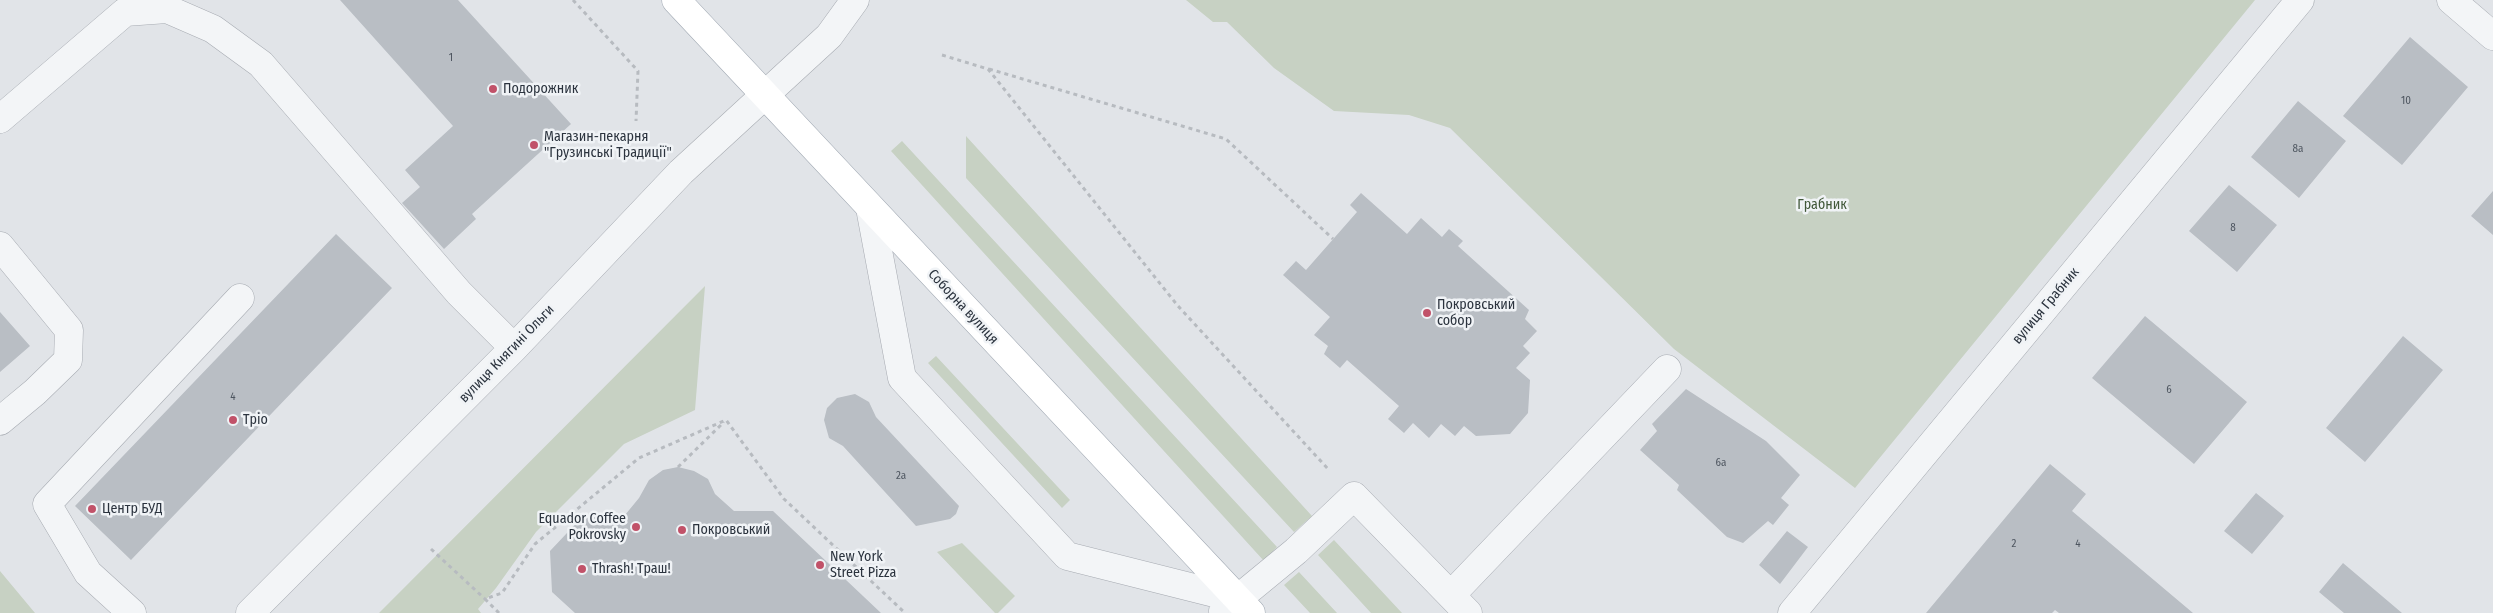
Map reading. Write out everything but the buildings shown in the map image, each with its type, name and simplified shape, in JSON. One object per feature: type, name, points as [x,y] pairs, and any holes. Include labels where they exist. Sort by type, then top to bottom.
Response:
[{"type":"main road","name":"Соборна вулиця","points":[[676,0],[870,208],[1237,608]]},
{"type":"street","name":"вулиця Княгині Ольги","points":[[250,613],[514,348],[681,172],[829,36],[855,0]]},
{"type":"street","name":"вулиця Грабник","points":[[1792,613],[2300,0]]},
{"type":"street","points":[[2452,0],[2493,36]]},
{"type":"street","points":[[0,119],[125,12],[167,10],[213,29],[261,64],[459,293],[514,348]]},
{"type":"street","points":[[870,208],[902,378],[1067,556],[1237,608],[1354,496],[1459,604],[1667,369]]},
{"type":"street","points":[[0,246],[69,330],[68,360],[35,392],[0,421]]},
{"type":"street","points":[[132,613],[88,573],[47,504],[240,298]]},
{"type":"path","points":[[573,0],[638,71],[636,121]]},
{"type":"path","points":[[942,55],[1226,139],[1333,239]]},
{"type":"path","points":[[988,69],[1178,306],[1354,496]]},
{"type":"path","points":[[678,467],[726,420]]},
{"type":"path","points":[[485,599],[502,593],[536,544],[639,458],[726,420]]},
{"type":"path","points":[[726,420],[784,498],[905,613]]},
{"type":"path","points":[[431,550],[499,613]]},
{"type":"green space","name":"Грабник","points":[[1186,0],[2255,0],[1855,488],[1674,349],[1450,128],[1409,115],[1334,111],[1274,68],[1227,22],[1213,22]]},
{"type":"green space","points":[[966,136],[1312,516],[1294,532],[966,178]]},
{"type":"green space","points":[[902,141],[1277,547],[1264,561],[891,151]]},
{"type":"green space","points":[[705,286],[695,410],[624,444],[536,532],[496,588],[478,609],[481,613],[379,613]]},
{"type":"green space","points":[[936,356],[1070,500],[1062,508],[928,363]]},
{"type":"green space","points":[[1334,540],[1402,613],[1371,613],[1318,555]]},
{"type":"green space","points":[[962,543],[1015,596],[998,613],[995,613],[937,552]]},
{"type":"green space","points":[[0,571],[35,613],[0,613]]},
{"type":"green space","points":[[1299,572],[1337,613],[1310,613],[1284,585]]},
{"type":"place","name":"Подорожник","points":[[493,89]]},
{"type":"place","name":"Магазин-пекарня \"Грузинські Традиції\"","points":[[534,145]]},
{"type":"place","name":"Покровський собор","points":[[1427,313]]},
{"type":"place","name":"Тріо","points":[[233,420]]},
{"type":"place","name":"Центр БУД","points":[[92,509]]},
{"type":"place","name":"Equador Coffee Pokrovsky","points":[[636,527]]},
{"type":"place","name":"Покровський","points":[[682,530]]},
{"type":"place","name":"New York Street Pizza","points":[[820,565]]},
{"type":"place","name":"Thrash! Траш!","points":[[582,569]]}]
